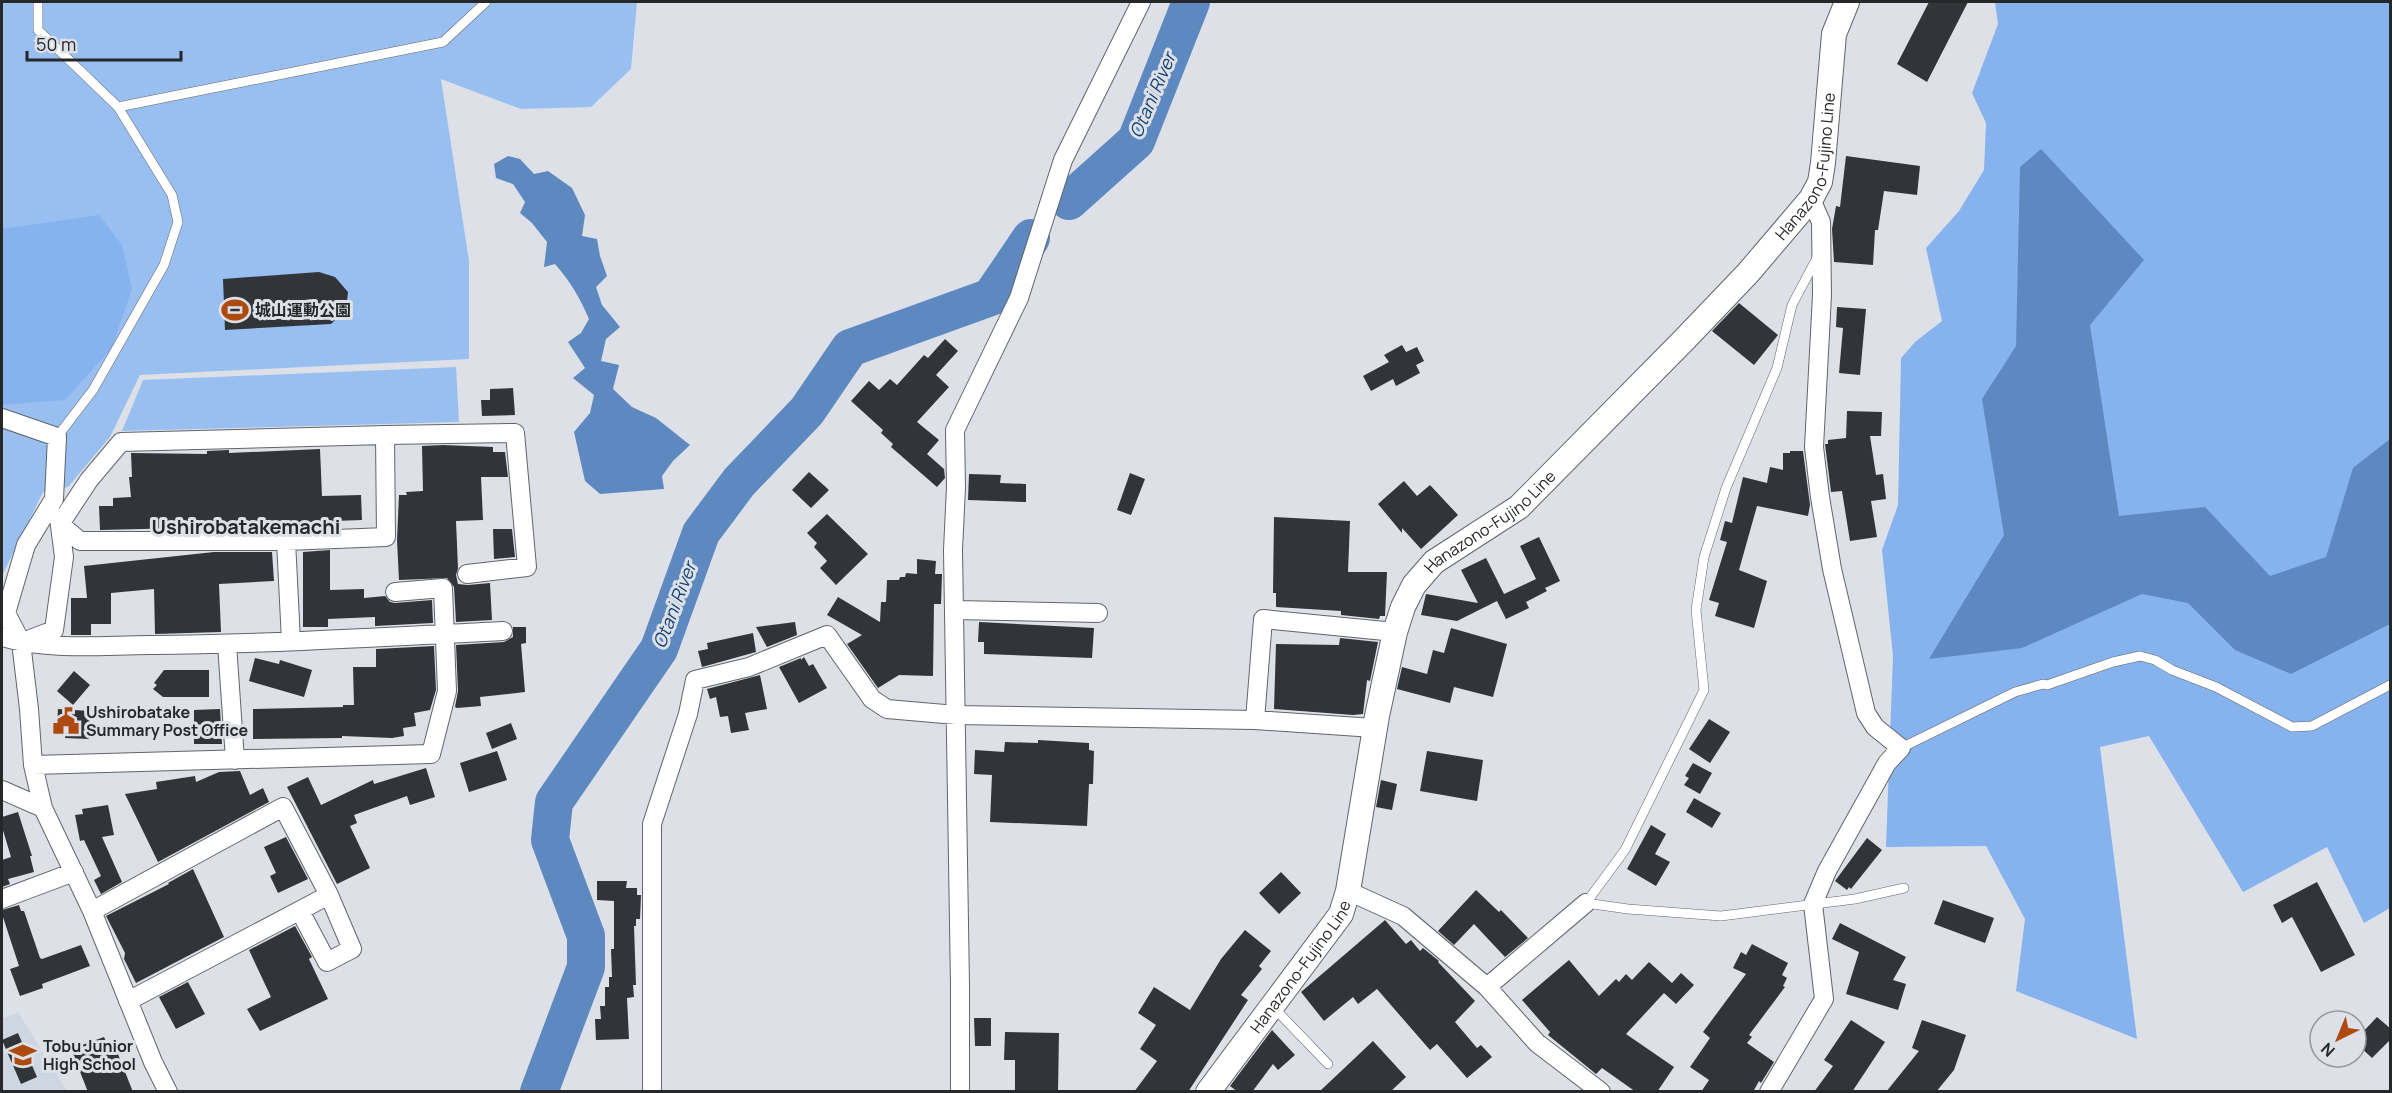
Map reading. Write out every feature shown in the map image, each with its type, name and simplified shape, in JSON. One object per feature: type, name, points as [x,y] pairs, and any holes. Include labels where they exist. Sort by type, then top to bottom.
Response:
[{"type":"main road","name":"Hanazono-Fujino Line","points":[[1208,1092],[1341,914],[1348,891],[1374,728],[1395,632],[1403,607],[1414,585],[1434,562],[1519,507],[1748,273],[1811,199],[1820,182],[1823,163],[1834,34],[1847,2]]},
{"type":"street","points":[[960,1092],[954,610],[955,430],[1019,298],[1063,160],[1141,2]]},
{"type":"street","points":[[1769,1092],[1824,999],[1813,904],[1827,871],[1887,763],[1900,748],[1875,727],[1866,713],[1832,569],[1820,497],[1814,447],[1822,295],[1821,222],[1811,199]]},
{"type":"street","points":[[2,418],[57,437],[54,499],[64,557],[54,630],[21,642]]},
{"type":"street","points":[[60,524],[89,480],[121,442],[515,433],[527,567],[467,574]]},
{"type":"street","points":[[60,524],[80,541],[286,541],[386,537],[385,435]]},
{"type":"street","points":[[54,499],[27,545],[6,613],[21,642],[33,765],[43,808],[92,911],[153,1062],[168,1092]]},
{"type":"street","points":[[286,541],[291,641]]},
{"type":"street","points":[[33,765],[431,754],[447,691],[443,588],[395,592]]},
{"type":"street","points":[[954,610],[1098,613]]},
{"type":"street","points":[[1255,720],[1263,619],[1395,632]]},
{"type":"street","points":[[2,637],[21,642],[67,645],[227,644],[503,632]]},
{"type":"street","points":[[651,1092],[652,824],[688,714],[695,680],[749,667],[827,635],[872,699],[886,709],[956,715],[1255,720],[1374,728]]},
{"type":"street","points":[[227,644],[236,760]]},
{"type":"street","points":[[2,790],[43,808]]},
{"type":"street","points":[[92,911],[284,807],[329,895],[352,949],[327,962],[300,911]]},
{"type":"street","points":[[2,899],[74,873]]},
{"type":"street","points":[[1348,891],[1403,916],[1487,987],[1537,1043],[1601,1092]]},
{"type":"street","points":[[128,1001],[329,895]]},
{"type":"street","points":[[1487,987],[1586,903]]},
{"type":"lane","points":[[38,2],[38,30],[118,107],[171,195],[178,222],[164,265],[93,390],[57,437]]},
{"type":"lane","points":[[118,107],[443,42],[486,2]]},
{"type":"lane","points":[[1820,252],[1792,305],[1777,368],[1726,488],[1704,557],[1696,610],[1704,690],[1625,850],[1586,903],[1628,909],[1721,916],[1855,899],[1904,888]]},
{"type":"lane","points":[[1900,748],[2015,692],[2058,682],[2113,662],[2140,656],[2155,660],[2172,670],[2216,687],[2292,727],[2312,726],[2391,685]]},
{"type":"lane","points":[[1271,1005],[1328,1064]]},
{"type":"shaded area","name":"城山運動公園","points":[[2,2],[637,2],[631,69],[591,107],[521,109],[441,79],[469,261],[469,359],[140,375],[110,437],[68,487],[43,492],[2,576]]},
{"type":"shaded area","points":[[1995,2],[2390,2],[2390,908],[2364,923],[2327,847],[2243,892],[2149,736],[2100,747],[2137,1039],[2016,991],[2025,919],[1986,846],[1886,847],[1893,656],[1882,550],[1898,505],[1901,358],[1915,342],[1942,321],[1926,248],[1959,211],[1984,170],[1986,123],[1972,93],[1998,24]]},
{"type":"shaded area","points":[[2041,149],[2144,260],[2090,325],[2119,516],[2205,507],[2270,576],[2326,557],[2353,468],[2390,439],[2390,624],[2291,674],[2235,650],[2188,603],[2142,594],[2022,648],[1929,659],[2004,535],[1982,399],[2016,346],[2020,167]]},
{"type":"shaded area","points":[[508,156],[520,159],[534,174],[548,171],[572,188],[585,215],[582,236],[597,239],[607,276],[596,287],[602,305],[620,327],[606,339],[601,361],[619,365],[613,389],[632,407],[656,418],[690,445],[673,461],[662,476],[664,489],[600,494],[585,481],[574,432],[590,413],[594,395],[573,378],[585,368],[568,342],[581,333],[589,319],[574,290],[555,264],[544,267],[547,242],[532,223],[520,213],[525,202],[513,184],[496,178],[494,164]]},
{"type":"shaded area","points":[[99,215],[122,245],[132,289],[112,348],[65,400],[2,405],[2,229]]},
{"type":"shaded area","points":[[456,367],[459,422],[122,431],[143,380]]},
{"type":"shaded area","name":"Tobu Junior High School","points":[[18,1012],[67,1091],[2,1092],[2,1019]]},
{"type":"building","points":[[1929,2],[1968,2],[1927,82],[1897,64]]},
{"type":"building","points":[[1846,156],[1920,166],[1917,195],[1884,191],[1878,230],[1875,230],[1873,265],[1834,262],[1832,229],[1836,206],[1840,207]]},
{"type":"building","points":[[319,272],[335,277],[348,292],[346,309],[331,324],[225,330],[223,279]]},
{"type":"building","points":[[1739,303],[1778,335],[1754,365],[1712,331]]},
{"type":"building","points":[[1837,307],[1866,309],[1860,375],[1839,373],[1843,328],[1836,327]]},
{"type":"building","points":[[945,339],[958,351],[936,375],[949,387],[917,422],[939,440],[927,454],[944,469],[945,478],[937,487],[891,447],[893,444],[881,433],[883,430],[851,401],[869,381],[879,390],[890,379],[897,385],[924,355],[928,358]]},
{"type":"building","points":[[1402,345],[1406,352],[1417,347],[1424,361],[1416,365],[1420,373],[1396,386],[1393,379],[1371,391],[1363,376],[1389,362],[1384,355]]},
{"type":"building","points":[[513,388],[515,415],[482,416],[481,400],[490,400],[490,389]]},
{"type":"building","points":[[1847,411],[1882,412],[1881,436],[1870,436],[1876,475],[1883,474],[1886,499],[1871,501],[1877,537],[1850,541],[1842,491],[1831,492],[1825,444],[1828,444],[1828,440],[1846,438]]},
{"type":"building","points":[[422,446],[493,447],[493,452],[505,452],[508,477],[481,477],[483,520],[456,521],[458,584],[490,583],[492,620],[456,622],[454,587],[447,578],[399,580],[397,540],[399,495],[407,495],[406,492],[423,491]]},
{"type":"building","points":[[320,449],[322,496],[361,495],[362,520],[334,521],[334,525],[330,525],[330,528],[225,530],[224,527],[100,530],[99,506],[113,506],[113,498],[131,497],[129,477],[132,477],[131,453],[207,454],[207,451],[229,450],[229,453]]},
{"type":"building","points":[[1790,451],[1803,451],[1810,505],[1808,516],[1757,506],[1739,570],[1767,581],[1754,628],[1715,616],[1719,603],[1709,600],[1727,542],[1720,540],[1725,521],[1732,523],[1743,477],[1767,483],[1770,467],[1783,470],[1783,453],[1790,453]]},
{"type":"building","points":[[809,472],[829,490],[811,508],[792,490]]},
{"type":"building","points":[[1130,473],[1145,479],[1131,515],[1117,510]]},
{"type":"building","points":[[969,474],[1001,475],[1000,483],[1026,484],[1026,502],[968,500]]},
{"type":"building","points":[[1404,481],[1417,496],[1430,485],[1458,515],[1421,549],[1402,528],[1402,533],[1378,504]]},
{"type":"building","points":[[827,514],[868,554],[836,585],[820,568],[827,561],[814,547],[817,543],[807,533]]},
{"type":"building","points":[[1274,517],[1350,521],[1348,572],[1387,572],[1385,616],[1380,616],[1379,619],[1341,615],[1341,611],[1276,607],[1276,593],[1273,593]]},
{"type":"building","points":[[493,529],[512,529],[515,557],[494,559]]},
{"type":"building","points":[[1539,537],[1560,581],[1545,588],[1547,591],[1526,602],[1529,608],[1506,619],[1497,601],[1457,621],[1421,615],[1426,594],[1478,603],[1461,570],[1486,558],[1504,594],[1536,579],[1520,546]]},
{"type":"building","points":[[330,550],[330,590],[364,589],[364,598],[385,596],[390,602],[395,603],[432,600],[433,623],[375,626],[375,617],[328,619],[328,627],[303,627],[303,552]]},
{"type":"building","points":[[214,552],[272,552],[274,581],[219,584],[221,632],[155,634],[154,589],[111,593],[111,624],[91,624],[91,635],[71,635],[71,598],[87,598],[84,566]]},
{"type":"building","points":[[917,559],[936,561],[935,574],[942,574],[941,604],[934,604],[933,676],[899,675],[878,688],[847,644],[862,635],[827,615],[838,597],[880,622],[881,602],[886,602],[887,580],[899,580],[900,577],[905,577],[906,573],[917,574]]},
{"type":"building","points":[[795,622],[797,635],[767,647],[756,627]]},
{"type":"building","points":[[979,622],[1094,628],[1092,658],[984,654],[984,642],[978,642]]},
{"type":"building","points":[[513,627],[526,627],[526,643],[521,644],[525,692],[480,697],[481,706],[455,707],[458,691],[456,645],[504,642],[513,637]]},
{"type":"building","points":[[1451,628],[1507,644],[1493,697],[1454,687],[1450,703],[1397,689],[1402,667],[1427,674],[1433,650],[1444,653]]},
{"type":"building","points":[[753,633],[756,652],[702,667],[698,651],[708,649],[707,643]]},
{"type":"building","points":[[1340,638],[1378,642],[1370,681],[1367,680],[1363,714],[1274,709],[1276,644],[1339,645]]},
{"type":"building","points":[[434,646],[436,690],[430,710],[414,713],[416,726],[403,728],[404,736],[253,739],[253,709],[354,705],[353,667],[376,667],[376,649]]},
{"type":"building","points":[[804,657],[809,666],[813,664],[827,688],[799,703],[779,667]]},
{"type":"building","points":[[255,658],[279,664],[280,660],[312,670],[304,697],[249,681]]},
{"type":"building","points":[[164,670],[209,670],[209,697],[163,697],[153,689],[157,685],[154,683]]},
{"type":"building","points":[[74,671],[90,685],[73,705],[57,691]]},
{"type":"building","points":[[760,675],[767,709],[745,713],[749,730],[731,733],[728,716],[720,717],[716,697],[710,699],[707,689]]},
{"type":"building","points":[[58,709],[90,711],[89,739],[65,738],[66,726],[57,725]]},
{"type":"building","points":[[220,709],[222,744],[194,744],[194,710]]},
{"type":"building","points":[[1709,719],[1730,732],[1710,763],[1689,749]]},
{"type":"building","points":[[511,723],[517,739],[492,749],[486,733]]},
{"type":"building","points":[[1038,740],[1089,743],[1089,750],[1094,751],[1093,784],[1089,784],[1087,826],[990,822],[992,775],[974,774],[975,750],[1004,752],[1005,742],[1038,743]]},
{"type":"building","points":[[497,751],[507,780],[469,792],[460,763]]},
{"type":"building","points":[[1427,751],[1483,760],[1477,801],[1420,791]]},
{"type":"building","points":[[1693,763],[1712,773],[1700,794],[1684,785],[1689,778],[1685,776]]},
{"type":"building","points":[[426,768],[435,797],[410,805],[407,796],[354,815],[357,823],[350,826],[370,868],[337,884],[287,787],[308,777],[321,805],[373,780],[374,784]]},
{"type":"building","points":[[240,771],[250,795],[263,788],[269,802],[158,862],[125,794],[157,789],[156,782],[195,776],[196,782],[219,772]]},
{"type":"building","points":[[1381,780],[1397,784],[1392,810],[1376,807]]},
{"type":"building","points":[[1694,798],[1721,813],[1712,828],[1686,812]]},
{"type":"building","points":[[108,805],[114,835],[102,837],[122,882],[101,894],[94,880],[101,876],[84,840],[80,841],[75,815],[83,814],[82,809]]},
{"type":"building","points":[[18,812],[32,856],[30,856],[34,872],[8,879],[10,884],[2,887],[2,860],[11,857],[2,827],[2,817]]},
{"type":"building","points":[[1651,825],[1666,834],[1655,854],[1670,862],[1656,886],[1627,869]]},
{"type":"building","points":[[286,837],[308,879],[278,893],[270,876],[276,873],[264,847]]},
{"type":"building","points":[[1867,838],[1882,850],[1851,889],[1849,887],[1847,890],[1835,881]]},
{"type":"building","points":[[193,869],[224,937],[136,983],[124,959],[125,953],[106,916]]},
{"type":"building","points":[[1281,872],[1301,893],[1279,914],[1259,893]]},
{"type":"building","points":[[597,881],[627,881],[626,888],[637,888],[637,895],[641,895],[640,919],[636,919],[636,926],[634,926],[636,985],[633,985],[634,997],[627,998],[629,1039],[596,1040],[595,1019],[601,1019],[600,1006],[605,1006],[605,987],[609,987],[609,977],[612,977],[611,949],[614,949],[614,901],[597,900]]},
{"type":"building","points":[[2317,882],[2355,955],[2321,972],[2292,917],[2282,923],[2273,905]]},
{"type":"building","points":[[1476,890],[1499,912],[1501,910],[1528,938],[1505,957],[1474,924],[1454,945],[1438,931]]},
{"type":"building","points":[[1943,900],[1994,918],[1985,943],[1934,924]]},
{"type":"building","points":[[19,905],[21,911],[24,911],[40,958],[81,945],[90,966],[42,984],[43,988],[20,996],[10,969],[19,966],[2,914],[2,910]]},
{"type":"building","points":[[1385,920],[1406,944],[1411,940],[1420,951],[1423,948],[1439,961],[1475,1001],[1455,1022],[1477,1048],[1481,1045],[1492,1057],[1467,1078],[1437,1044],[1430,1050],[1377,989],[1358,1004],[1353,997],[1324,1021],[1301,992]]},
{"type":"building","points":[[1840,923],[1906,957],[1893,980],[1906,984],[1898,1010],[1846,994],[1859,952],[1832,939]]},
{"type":"building","points":[[295,926],[312,957],[309,959],[328,999],[260,1031],[247,1009],[271,997],[249,950]]},
{"type":"building","points":[[1245,930],[1271,951],[1259,966],[1262,969],[1241,995],[1248,1000],[1188,1092],[1134,1092],[1157,1061],[1140,1049],[1156,1025],[1138,1013],[1154,987],[1190,1010],[1221,959]]},
{"type":"building","points":[[1752,944],[1788,963],[1782,975],[1787,978],[1783,986],[1785,987],[1749,1035],[1752,1037],[1747,1043],[1774,1062],[1753,1092],[1701,1092],[1709,1080],[1690,1067],[1710,1038],[1703,1032],[1746,974],[1733,968],[1741,952],[1746,955]]},
{"type":"building","points":[[1569,960],[1599,996],[1616,979],[1619,982],[1626,974],[1632,980],[1649,962],[1672,983],[1681,973],[1694,985],[1676,1004],[1664,993],[1626,1034],[1674,1067],[1657,1092],[1636,1092],[1602,1068],[1596,1074],[1548,1035],[1550,1032],[1522,1000]]},
{"type":"building","points":[[188,982],[205,1014],[176,1029],[159,997]]},
{"type":"building","points":[[2377,1017],[2391,1029],[2391,1039],[2372,1058],[2368,1054],[2368,1026]]},
{"type":"building","points":[[974,1018],[991,1018],[991,1046],[975,1046]]},
{"type":"building","points":[[1851,1020],[1885,1042],[1852,1092],[1814,1092],[1833,1066],[1824,1060]]},
{"type":"building","points":[[1922,1020],[1966,1035],[1954,1070],[1936,1092],[1886,1092],[1919,1051],[1912,1048]]},
{"type":"building","points":[[1272,1030],[1295,1055],[1278,1070],[1273,1064],[1252,1092],[1238,1092],[1230,1086]]},
{"type":"building","points":[[1005,1032],[1059,1033],[1058,1092],[1015,1092],[1015,1060],[1004,1060]]},
{"type":"building","points":[[18,1033],[37,1077],[21,1084],[2,1040]]},
{"type":"building","points":[[104,1037],[108,1046],[114,1044],[133,1092],[88,1092],[71,1049]]},
{"type":"building","points":[[1373,1041],[1406,1077],[1390,1092],[1319,1092]]},
{"type":"waterway","name":"Otani River","points":[[1069,201],[1136,141],[1191,2]]},
{"type":"waterway","name":"Otani River","points":[[539,1092],[586,967],[586,936],[550,840],[554,802],[659,649],[701,533],[739,482],[807,411],[850,348],[991,297],[1031,238]]},
{"type":"place","name":"城山運動公園","points":[[235,310]]},
{"type":"place","name":"Ushirobatake Summary Post Office","points":[[66,721]]},
{"type":"place","name":"Tobu Junior High School","points":[[23,1055]]},
{"type":"district","name":"Ushirobatakemachi","points":[[246,526]]}]
